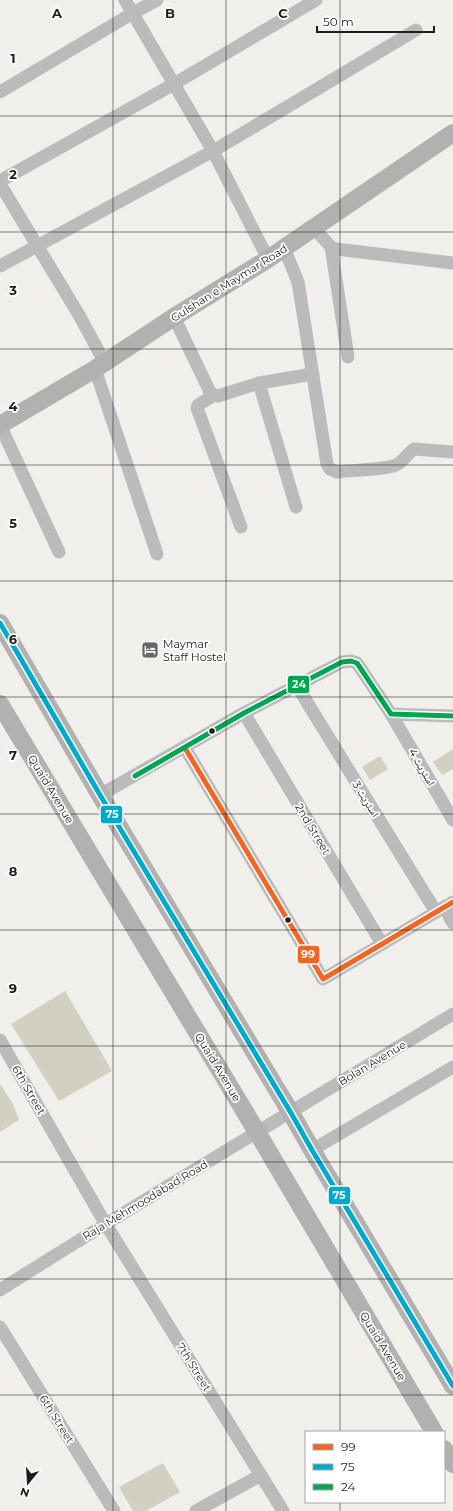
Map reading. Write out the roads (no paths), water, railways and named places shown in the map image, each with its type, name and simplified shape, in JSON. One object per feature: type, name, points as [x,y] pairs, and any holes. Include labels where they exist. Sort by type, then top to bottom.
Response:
[{"type":"main road","name":"Gulshan e Maymar Road","points":[[0,425],[100,366],[174,317],[268,259],[453,133]]},
{"type":"main road","points":[[0,623],[100,795],[453,1386]]},
{"type":"main road","name":"Quaid Avenue","points":[[0,704],[257,1132],[433,1431]]},
{"type":"main road","points":[[445,1451],[453,1464]]},
{"type":"street","points":[[125,0],[213,150],[268,259]]},
{"type":"street","points":[[0,92],[157,0]]},
{"type":"street","points":[[157,554],[100,366],[79,315],[0,182],[174,84],[316,0]]},
{"type":"street","points":[[0,266],[213,150],[416,30]]},
{"type":"street","points":[[313,228],[331,247],[343,250],[453,263]]},
{"type":"street","points":[[331,247],[348,357]]},
{"type":"street","points":[[284,248],[298,282],[326,464],[337,472],[391,467],[402,461],[414,448],[453,452]]},
{"type":"street","points":[[174,317],[210,392],[214,395]]},
{"type":"street","points":[[241,527],[197,408],[200,403],[214,395],[218,396],[259,383],[312,374]]},
{"type":"street","points":[[259,383],[296,506]]},
{"type":"street","points":[[0,425],[59,552]]},
{"type":"street","name":"اسٹریٹ 4","points":[[100,795],[185,748],[244,713],[342,662],[351,661],[357,663],[390,714],[453,820]]},
{"type":"street","name":"اسٹریٹ 3","points":[[297,686],[444,907],[453,923]]},
{"type":"street","name":"2nd Street","points":[[244,713],[382,944]]},
{"type":"street","points":[[390,714],[453,716]]},
{"type":"street","points":[[185,748],[323,979],[444,907]]},
{"type":"street","name":"Bolan Avenue","points":[[291,1113],[453,1014]]},
{"type":"street","name":"6th Street","points":[[0,1040],[105,1223]]},
{"type":"street","points":[[312,1150],[453,1067]]},
{"type":"street","name":"Raja Mehmoodabad Road","points":[[0,1290],[105,1223],[291,1113]]},
{"type":"street","name":"7th Street","points":[[105,1223],[284,1511]]},
{"type":"street","name":"6th Street","points":[[0,1327],[114,1511]]},
{"type":"street","points":[[196,1511],[261,1475]]},
{"type":"place","name":"Maymar Staff Hostel","points":[[150,650]]}]
